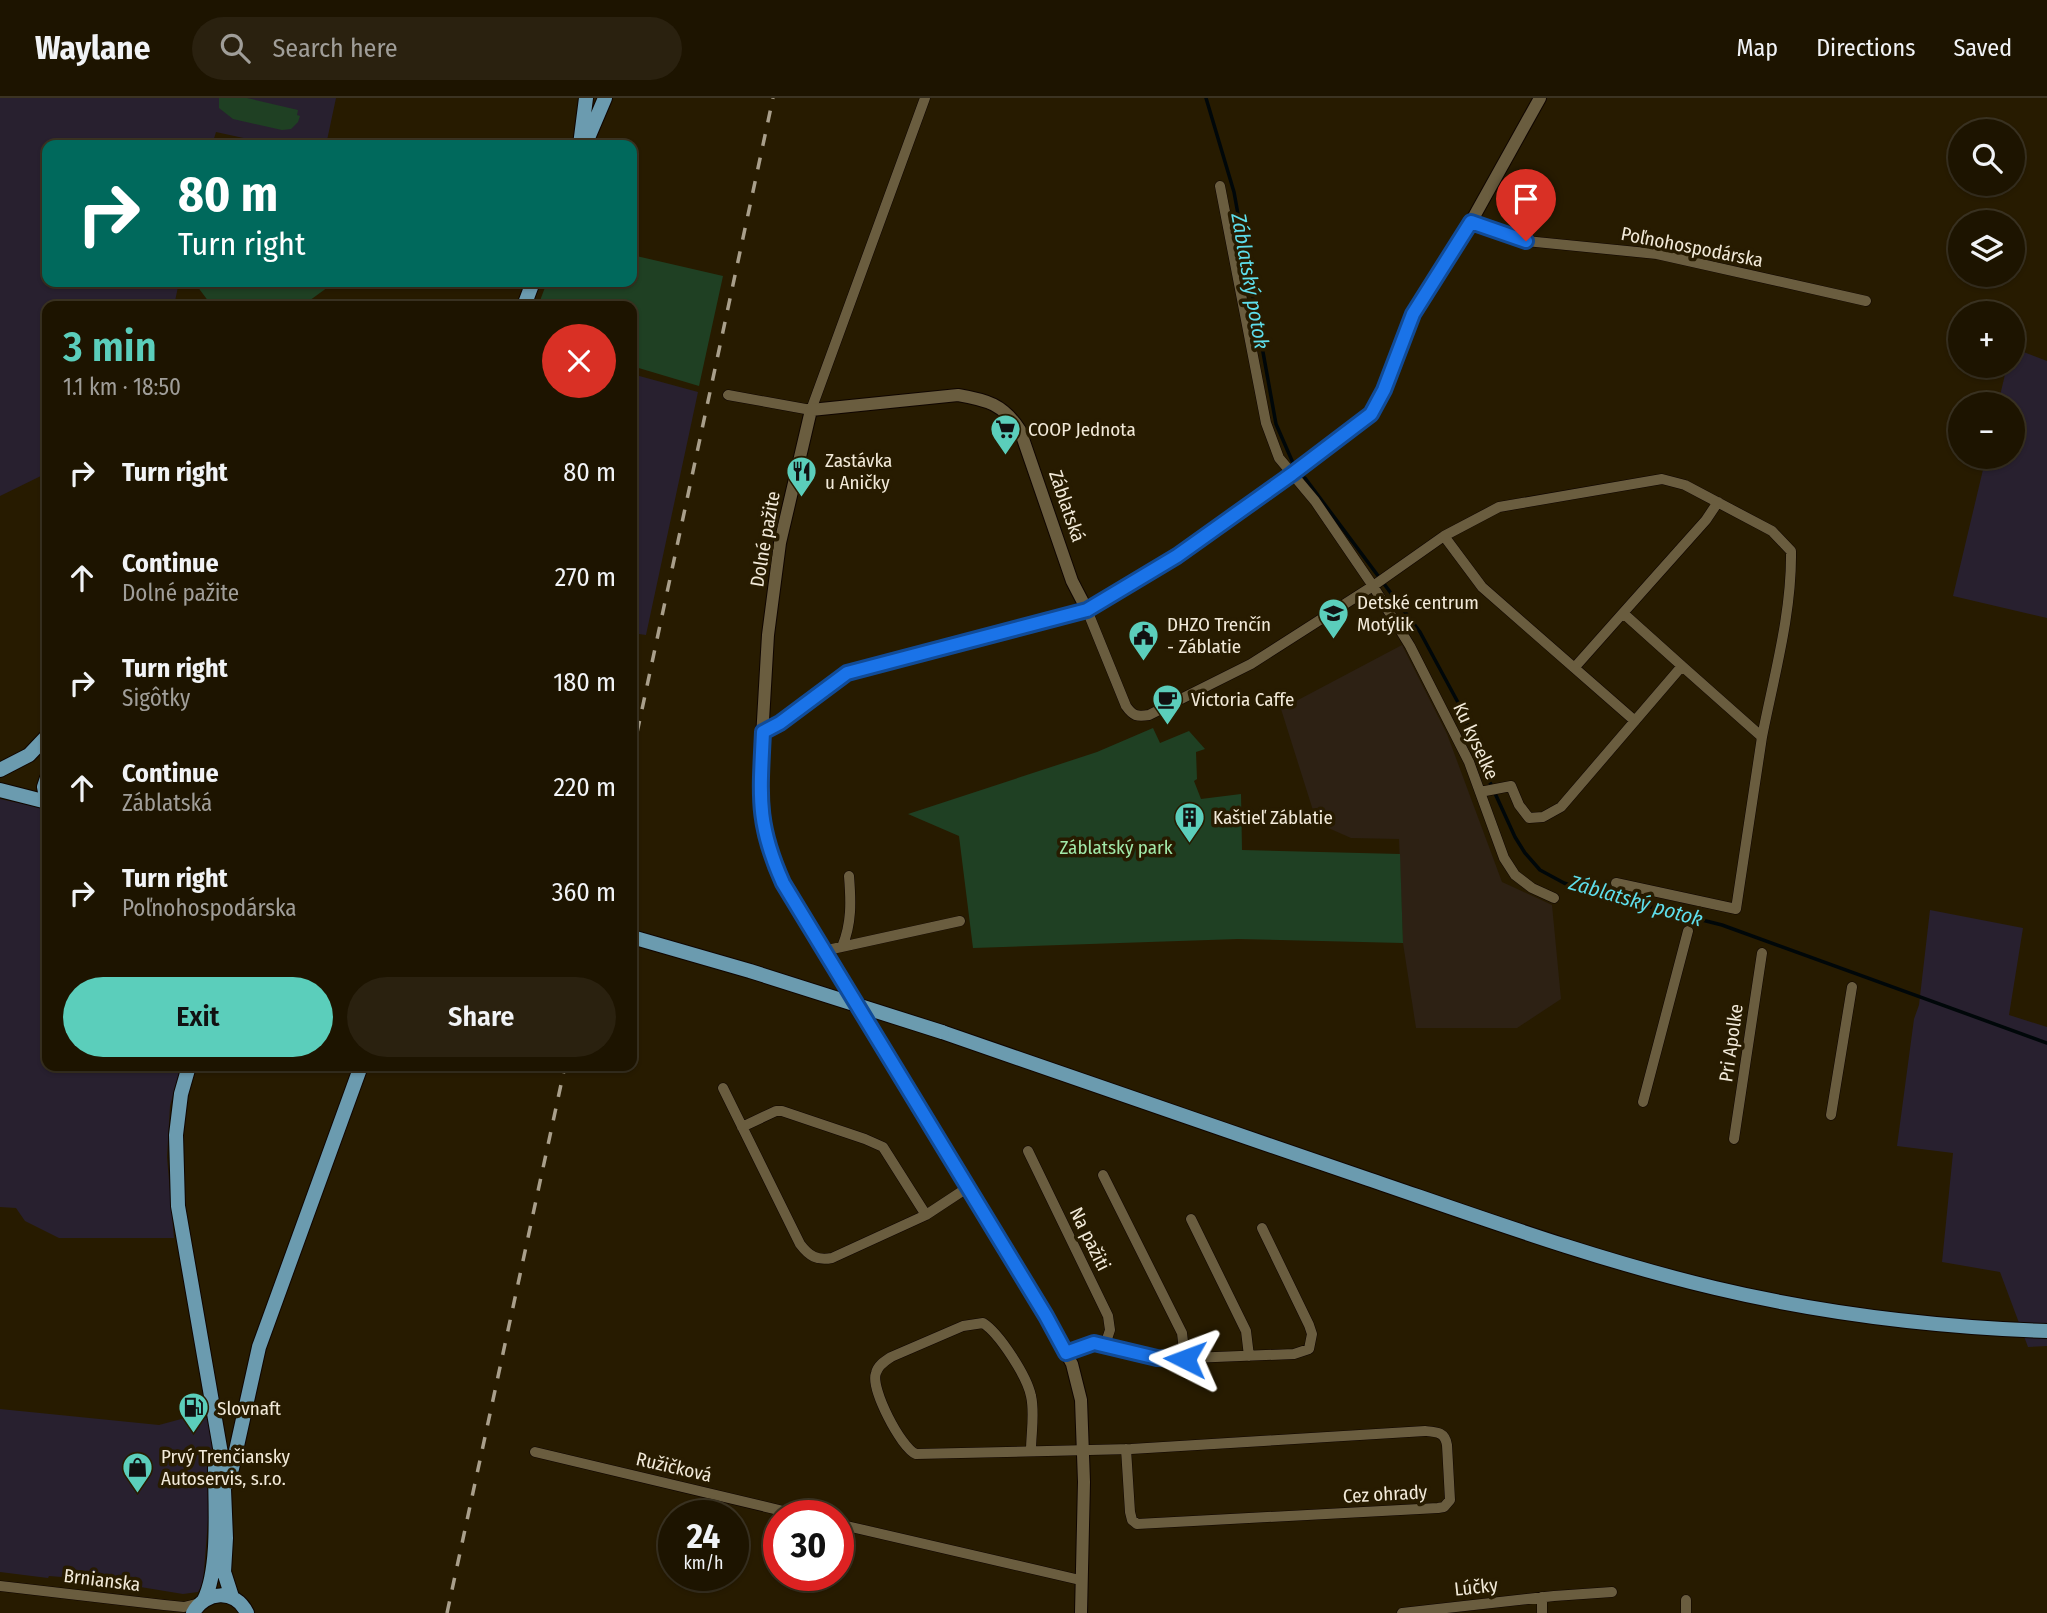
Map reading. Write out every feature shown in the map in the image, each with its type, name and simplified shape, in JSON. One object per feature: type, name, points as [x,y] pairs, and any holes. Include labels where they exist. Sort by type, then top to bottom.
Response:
[{"type":"main road","points":[[582,140],[586,98]]},
{"type":"main road","points":[[584,140],[605,98]]},
{"type":"main road","points":[[0,770],[29,755],[42,741]]},
{"type":"main road","points":[[0,790],[42,800]]},
{"type":"main road","points":[[637,938],[942,1032],[1488,1219],[1667,1276],[1771,1300],[1879,1318],[2047,1331]]},
{"type":"main road","points":[[188,1071],[181,1094],[176,1135],[178,1206],[213,1403],[226,1497],[224,1572],[232,1597]]},
{"type":"main road","points":[[226,1497],[259,1347],[360,1071]]},
{"type":"main road","points":[[199,1605],[210,1587],[213,1564],[213,1403]]},
{"type":"main road","points":[[199,1605],[213,1595],[232,1597],[247,1613]]},
{"type":"street","name":"Dolné pažite","points":[[925,98],[811,410],[780,543],[768,635],[760,803],[769,851],[783,883],[1066,1353],[1077,1378],[1081,1400],[1083,1450],[1081,1613]]},
{"type":"street","points":[[763,732],[780,723],[847,673],[1087,610],[1177,556],[1371,414],[1384,390],[1413,314],[1471,222],[1540,98]]},
{"type":"street","points":[[1220,186],[1266,423],[1279,458],[1292,474]]},
{"type":"street","name":"Poľnohospodárska","points":[[1471,222],[1526,241],[1657,254],[1866,301]]},
{"type":"street","name":"Záblatská","points":[[728,395],[811,410],[958,394],[998,406],[1010,415],[1020,430],[1072,581],[1087,610]]},
{"type":"street","name":"Ku kyselke","points":[[1292,474],[1315,501],[1410,646],[1482,791],[1504,858],[1515,874],[1532,887],[1555,898]]},
{"type":"street","points":[[1087,610],[1126,706],[1132,714],[1149,715],[1251,664],[1373,586],[1444,536],[1499,507],[1662,479],[1685,485],[1718,502],[1772,531],[1791,551],[1782,635],[1762,737],[1736,909],[1616,883]]},
{"type":"street","points":[[1575,667],[1706,520],[1718,502]]},
{"type":"street","points":[[1444,536],[1482,587],[1635,721]]},
{"type":"street","points":[[1623,613],[1762,737]]},
{"type":"street","name":"Ku kyselke","points":[[1482,791],[1511,786],[1519,805],[1529,818],[1543,817],[1561,807],[1682,666]]},
{"type":"street","points":[[842,947],[849,930],[852,905],[849,876]]},
{"type":"street","points":[[823,951],[960,921]]},
{"type":"street","points":[[1643,1102],[1688,931]]},
{"type":"street","name":"Pri Apolke","points":[[1734,1139],[1762,953]]},
{"type":"street","points":[[1831,1115],[1852,987]]},
{"type":"street","points":[[723,1088],[800,1244],[810,1255],[832,1258],[926,1215],[967,1188]]},
{"type":"street","points":[[743,1127],[776,1111],[782,1111],[873,1142],[888,1153],[926,1215]]},
{"type":"street","name":"Na pažiti","points":[[1028,1151],[1108,1317],[1110,1330],[1105,1345]]},
{"type":"street","name":"Na pažiti","points":[[1103,1175],[1182,1333],[1185,1359]]},
{"type":"street","points":[[1191,1219],[1246,1331],[1248,1356]]},
{"type":"street","points":[[1066,1353],[1089,1344],[1105,1345],[1157,1358],[1303,1353],[1312,1343],[1309,1325],[1262,1228]]},
{"type":"street","points":[[983,1323],[997,1335],[1029,1388],[1032,1403],[1031,1451],[924,1454],[910,1451],[901,1440],[875,1386],[876,1373],[882,1363],[891,1357],[963,1326],[983,1323]]},
{"type":"street","name":"Cez ohrady","points":[[1031,1451],[1126,1449],[1440,1432],[1446,1437],[1450,1500],[1444,1507],[1438,1508],[1138,1524],[1132,1520],[1130,1512],[1126,1449]]},
{"type":"street","name":"Ružičková","points":[[536,1452],[763,1506]]},
{"type":"street","points":[[854,1528],[1080,1580]]},
{"type":"street","name":"Brnianska","points":[[0,1586],[164,1605],[199,1605]]},
{"type":"street","name":"Lúčky","points":[[1402,1613],[1612,1592]]},
{"type":"street","points":[[1542,1597],[1542,1613]]},
{"type":"street","points":[[1686,1600],[1686,1613]]},
{"type":"street","points":[[164,1605],[174,1613]]},
{"type":"shaded area","points":[[0,98],[336,98],[327,140],[253,140],[216,132],[214,140],[42,140],[42,287],[178,287],[175,301],[42,301],[42,475],[0,496]]},
{"type":"shaded area","points":[[2025,353],[2047,361],[2047,618],[1953,596],[1983,469],[2025,469],[2025,392],[2001,392],[2004,378],[2025,378]]},
{"type":"shaded area","points":[[637,375],[698,392],[646,635],[637,634]]},
{"type":"shaded area","points":[[1402,645],[1447,734],[1502,882],[1552,905],[1561,999],[1517,1028],[1416,1028],[1403,943],[1399,839],[1351,838],[1317,823],[1281,709]]},
{"type":"shaded area","points":[[0,799],[42,808],[42,1071],[180,1071],[170,1106],[167,1157],[174,1238],[59,1238],[25,1221],[16,1208],[0,1207]]},
{"type":"shaded area","points":[[1930,910],[2023,928],[2009,1015],[2047,1027],[2047,1346],[2028,1347],[2000,1272],[1942,1262],[1953,1153],[1897,1146],[1914,1019],[1919,1005]]},
{"type":"shaded area","points":[[0,1409],[159,1425],[196,1415],[207,1418],[212,1442],[209,1508],[203,1583],[198,1592],[183,1594],[98,1580],[0,1572]]},
{"type":"green space","points":[[219,98],[247,98],[298,110],[297,115],[300,116],[291,129],[282,130],[233,119],[219,108]]},
{"type":"green space","points":[[637,256],[723,276],[699,386],[637,367],[637,301],[540,301],[545,287],[637,287]]},
{"type":"green space","points":[[198,287],[328,287],[309,301],[208,301]]},
{"type":"green space","name":"Záblatský park","points":[[1153,728],[1160,743],[1189,731],[1205,749],[1196,752],[1197,779],[1194,781],[1201,799],[1241,794],[1242,850],[1400,854],[1403,943],[1238,939],[973,948],[959,836],[908,814],[1097,752]]},
{"type":"waterway","name":"Záblatský potok","points":[[1206,98],[1234,192],[1276,424],[1293,463]]},
{"type":"waterway","name":"Záblatský potok","points":[[1305,478],[1420,632],[1461,708],[1488,778],[1515,837],[1540,870],[1587,891],[1722,925],[2047,1043]]},
{"type":"railway","points":[[637,733],[773,98]]},
{"type":"railway","points":[[447,1613],[564,1071]]},
{"type":"place","name":"COOP Jednota","points":[[1005,456]]},
{"type":"place","name":"Zastávka u Aničky","points":[[802,498]]},
{"type":"place","name":"Detské centrum Motýlik","points":[[1334,640]]},
{"type":"place","name":"DHZO Trenčín - Záblatie","points":[[1144,662]]},
{"type":"place","name":"Victoria Caffe","points":[[1168,726]]},
{"type":"place","name":"Kaštieľ Záblatie","points":[[1190,844]]},
{"type":"place","name":"Slovnaft","points":[[194,1435]]},
{"type":"place","name":"Prvý Trenčiansky Autoservis, s.r.o.","points":[[138,1494]]},
{"type":"route","points":[[1185,1359],[1157,1358],[1094,1343],[1066,1353],[783,883],[769,851],[761,817],[759,789],[763,732],[780,723],[847,673],[1087,610],[1177,556],[1371,414],[1384,390],[1413,314],[1471,222],[1526,241]]}]
